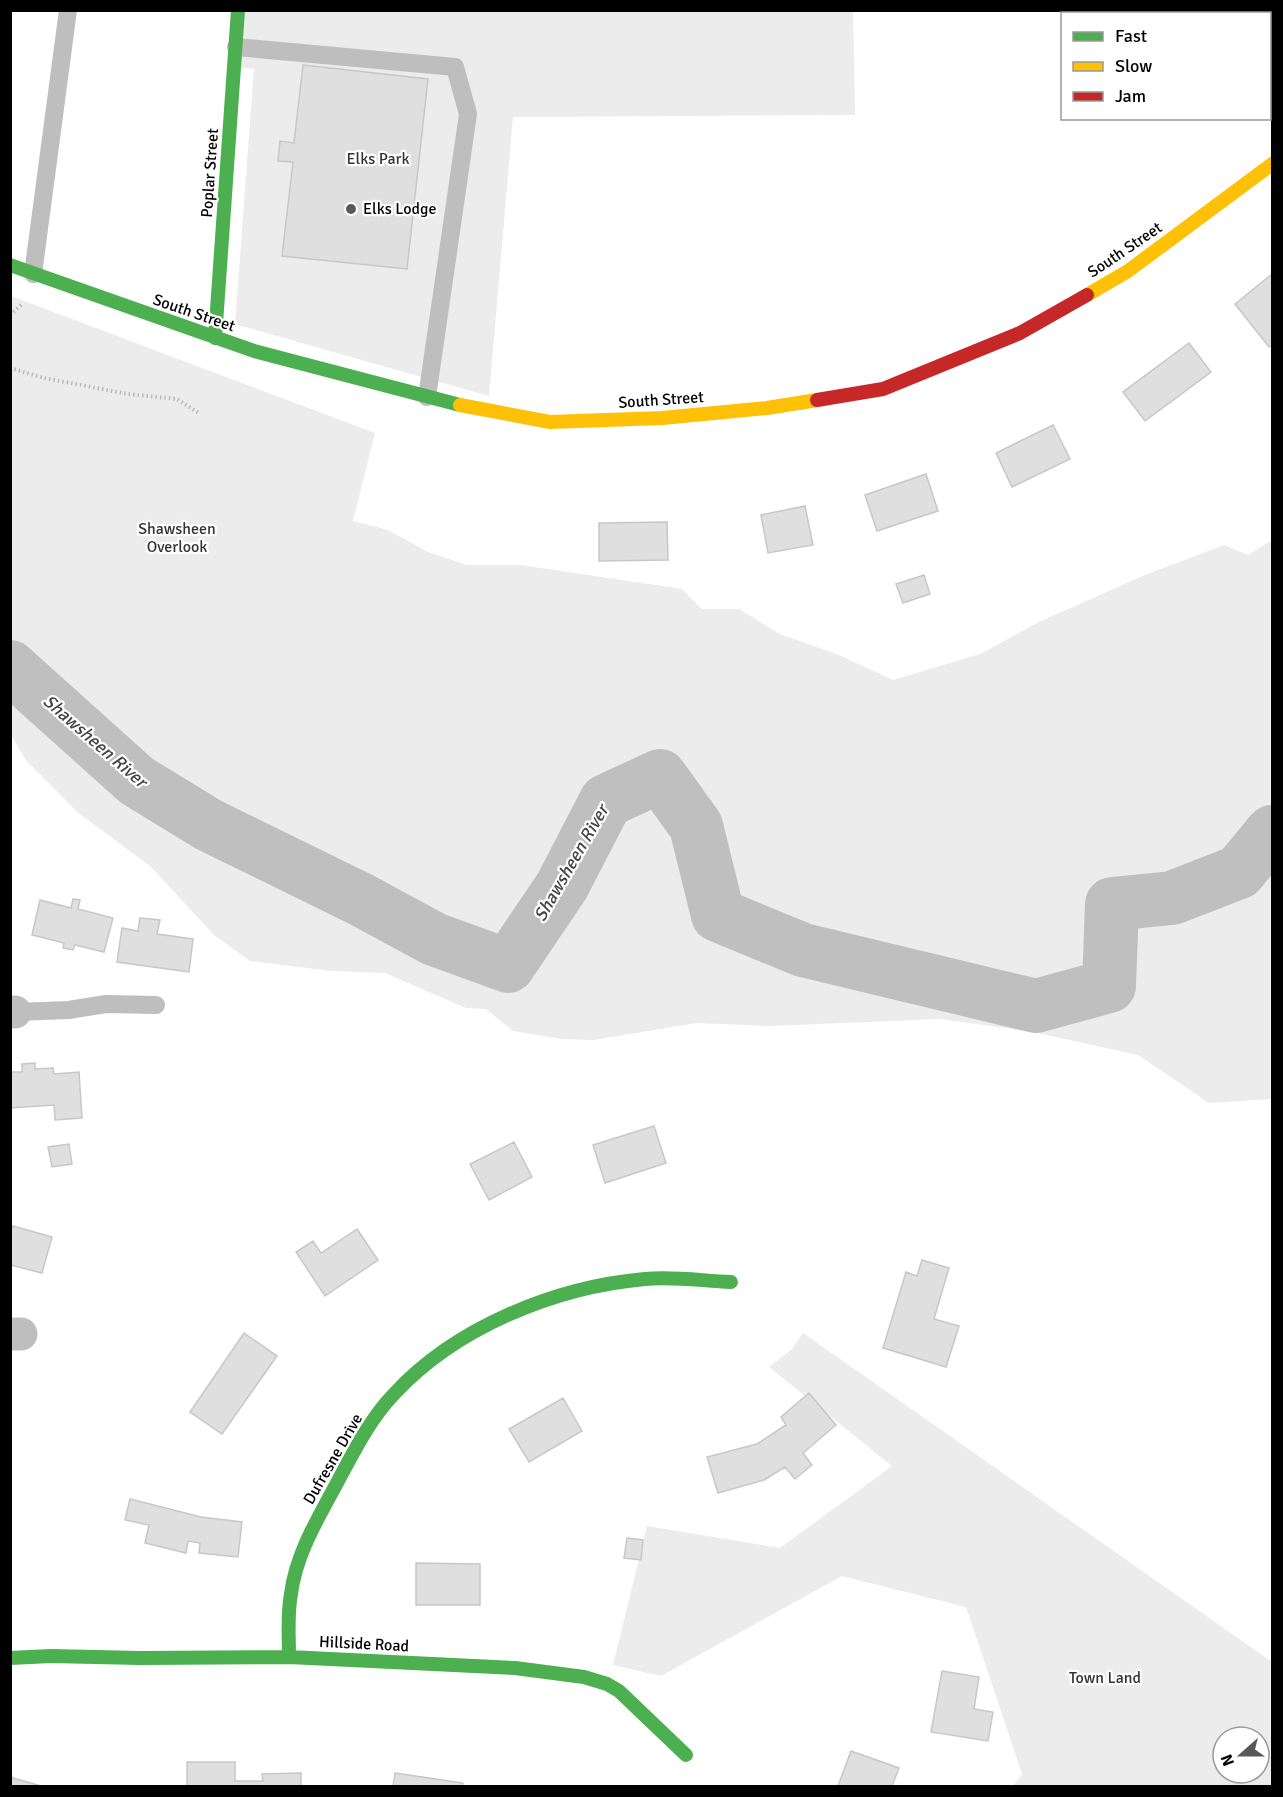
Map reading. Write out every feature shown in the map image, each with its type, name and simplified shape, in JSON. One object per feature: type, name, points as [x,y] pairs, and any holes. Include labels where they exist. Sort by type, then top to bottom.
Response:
[{"type":"street","name":"Poplar Street","points":[[215,338],[238,10]]},
{"type":"street","name":"South Street","points":[[10,265],[254,351],[465,406],[550,422],[662,418],[767,408],[883,389],[1020,333],[1128,271],[1272,164]]},
{"type":"street","name":"Dufresne Drive","points":[[289,1657],[292,1584],[318,1519],[354,1449],[394,1393],[437,1356],[484,1328],[545,1300],[586,1289],[664,1278],[731,1282]]},
{"type":"street","name":"Hillside Road","points":[[10,1658],[51,1656],[289,1657],[515,1668],[594,1680],[619,1691],[686,1755]]},
{"type":"lane","points":[[33,274],[68,10]]},
{"type":"lane","points":[[236,46],[455,67],[468,114],[427,397]]},
{"type":"lane","points":[[13,1012],[69,1010],[106,1004],[156,1005]]},
{"type":"path","points":[[10,368],[44,378],[128,394],[177,399],[200,414]]},
{"type":"green space","name":"Elks Park","points":[[239,11],[853,11],[855,115],[513,117],[489,396],[235,324],[254,69],[234,67]]},
{"type":"green space","name":"Shawsheen Overlook","points":[[11,296],[375,433],[353,521],[388,530],[428,552],[467,565],[521,565],[682,589],[702,609],[739,609],[780,634],[839,655],[893,680],[980,654],[1039,622],[1145,575],[1224,545],[1248,555],[1272,540],[1272,1099],[1209,1103],[1138,1055],[1028,1031],[940,1019],[771,1026],[697,1023],[593,1040],[562,1039],[513,1031],[486,1009],[466,1008],[385,973],[332,971],[250,961],[214,935],[150,866],[77,812],[26,760],[11,735]]},
{"type":"green space","name":"Town Land","points":[[803,1333],[1272,1662],[1272,1786],[1013,1786],[1022,1774],[966,1607],[842,1576],[661,1676],[613,1665],[647,1526],[780,1548],[892,1466],[769,1367],[792,1349]]},
{"type":"building","name":"Elks Lodge","points":[[303,65],[428,79],[407,269],[282,256],[293,162],[278,161],[280,141],[294,143]]},
{"type":"building","points":[[1272,274],[1272,345],[1269,347],[1235,304]]},
{"type":"building","points":[[1189,343],[1211,372],[1145,421],[1123,392]]},
{"type":"building","points":[[1053,425],[1070,459],[1012,487],[996,453]]},
{"type":"building","points":[[926,474],[938,511],[877,531],[865,495]]},
{"type":"building","points":[[805,506],[813,545],[768,553],[761,515]]},
{"type":"building","points":[[667,522],[668,560],[599,561],[599,523]]},
{"type":"building","points":[[924,575],[930,594],[903,603],[896,584]]},
{"type":"building","points":[[73,899],[80,900],[78,909],[113,918],[104,952],[75,945],[73,950],[63,948],[64,943],[32,935],[40,900],[71,908]]},
{"type":"building","points":[[140,918],[160,920],[157,934],[193,939],[189,972],[117,962],[122,928],[138,931]]},
{"type":"building","points":[[35,1063],[35,1069],[53,1068],[54,1074],[79,1072],[82,1118],[55,1120],[54,1105],[11,1108],[10,1120],[10,1072],[22,1072],[22,1064]]},
{"type":"building","points":[[654,1126],[666,1163],[605,1183],[593,1145]]},
{"type":"building","points":[[514,1142],[532,1177],[489,1200],[470,1164]]},
{"type":"building","points":[[69,1144],[72,1164],[52,1167],[48,1147]]},
{"type":"building","points":[[13,1226],[52,1237],[42,1273],[10,1265],[10,1233]]},
{"type":"building","points":[[357,1229],[378,1260],[325,1296],[296,1252],[313,1241],[321,1253]]},
{"type":"building","points":[[922,1260],[949,1268],[934,1319],[959,1326],[946,1367],[883,1348],[906,1272],[917,1276]]},
{"type":"building","points":[[244,1333],[277,1356],[222,1434],[190,1412]]},
{"type":"building","points":[[809,1393],[836,1425],[803,1453],[812,1465],[795,1479],[785,1467],[764,1480],[718,1493],[707,1457],[757,1444],[786,1425],[781,1417]]},
{"type":"building","points":[[563,1398],[582,1431],[529,1462],[509,1429]]},
{"type":"building","points":[[130,1499],[201,1517],[242,1522],[238,1557],[199,1553],[200,1543],[188,1541],[186,1553],[145,1543],[149,1525],[125,1520]]},
{"type":"building","points":[[627,1538],[643,1540],[641,1560],[624,1558]]},
{"type":"building","points":[[416,1563],[480,1564],[480,1605],[416,1605]]},
{"type":"building","points":[[942,1671],[979,1677],[974,1709],[993,1712],[988,1741],[931,1732]]},
{"type":"building","points":[[851,1751],[899,1768],[892,1786],[838,1786]]},
{"type":"building","points":[[187,1762],[235,1762],[235,1781],[263,1781],[262,1774],[301,1773],[301,1786],[187,1786]]},
{"type":"building","points":[[395,1773],[463,1783],[462,1786],[393,1786]]},
{"type":"building","points":[[10,1777],[41,1786],[10,1786]]},
{"type":"waterway","name":"Shawsheen River","points":[[10,667],[137,781],[209,825],[360,899],[434,939],[508,966],[562,886],[606,801],[660,776],[696,826],[718,915],[803,950],[1036,1006],[1109,986],[1112,904],[1172,898],[1239,872],[1272,832]]},
{"type":"traffic: fast","points":[[215,338],[238,10]]},
{"type":"traffic: fast","points":[[10,265],[254,351],[460,405]]},
{"type":"traffic: fast","points":[[289,1657],[291,1594],[298,1564],[309,1536],[370,1425],[385,1404],[419,1370],[477,1330],[542,1301],[577,1291],[611,1283],[656,1278],[731,1282]]},
{"type":"traffic: fast","points":[[10,1658],[51,1656],[289,1657],[515,1668],[584,1677],[607,1684],[619,1691],[686,1755]]},
{"type":"traffic: slow","points":[[1087,295],[1128,271],[1272,164]]},
{"type":"traffic: slow","points":[[460,405],[550,422],[662,418],[767,408],[817,400]]},
{"type":"traffic: jam","points":[[817,400],[883,389],[1020,333],[1087,295]]},
{"type":"place","name":"Elks Lodge","points":[[351,209]]}]
